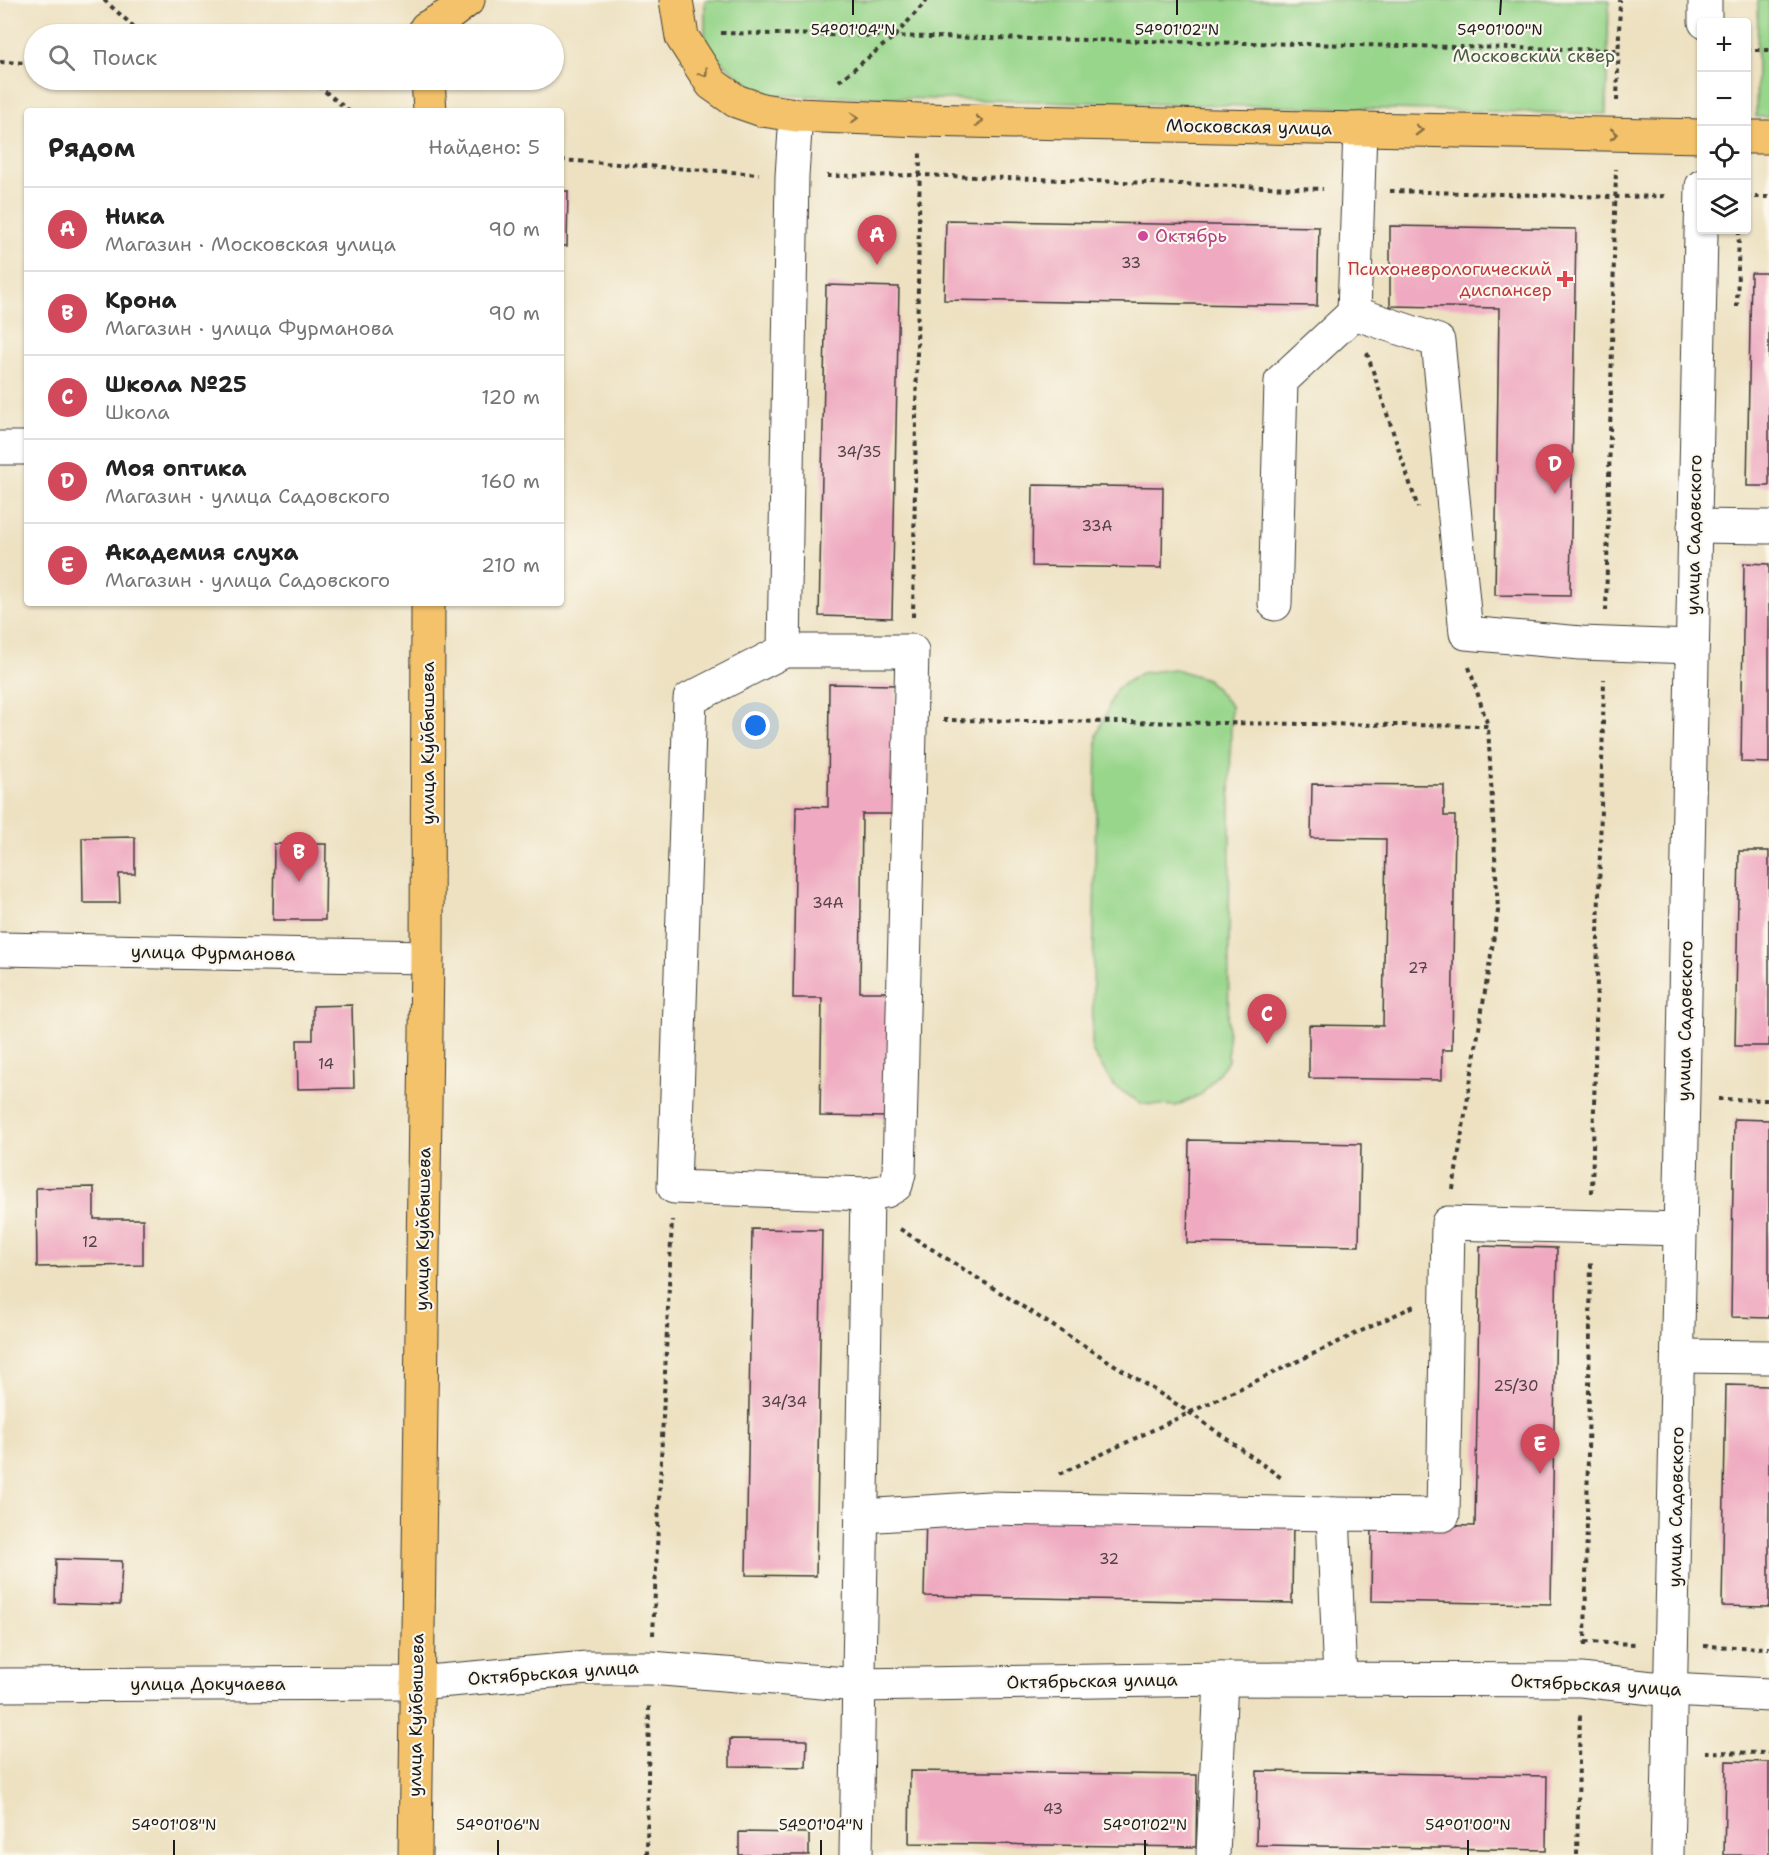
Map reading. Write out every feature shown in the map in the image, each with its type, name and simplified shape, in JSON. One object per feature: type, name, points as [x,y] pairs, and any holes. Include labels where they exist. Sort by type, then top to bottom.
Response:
[{"type":"main road","points":[[424,21],[447,16],[468,0]]},
{"type":"main road","name":"Московская улица","points":[[660,0],[696,35],[712,84],[736,101],[762,110],[796,115],[921,120],[1697,135]]},
{"type":"main road","points":[[676,0],[696,35]]},
{"type":"main road","points":[[429,90],[430,108]]},
{"type":"main road","points":[[1751,137],[1769,137]]},
{"type":"main road","name":"улица Куйбышева","points":[[415,1855],[427,957],[428,606]]},
{"type":"street","points":[[1705,0],[1705,18]]},
{"type":"street","points":[[784,651],[792,176],[796,115]]},
{"type":"street","points":[[1275,604],[1281,381],[1354,313],[1360,129]]},
{"type":"street","name":"улица Садовского","points":[[1667,1855],[1700,234]]},
{"type":"street","points":[[1354,313],[1438,341],[1466,633],[1605,645],[1692,647]]},
{"type":"street","points":[[0,448],[24,448]]},
{"type":"street","points":[[1694,526],[1769,527]]},
{"type":"street","points":[[784,651],[912,651],[899,1173],[896,1185],[867,1201],[674,1186],[690,699],[784,651]]},
{"type":"street","name":"улица Фурманова","points":[[0,949],[427,957]]},
{"type":"street","points":[[856,1855],[867,1201]]},
{"type":"street","points":[[862,1516],[989,1508],[1443,1515],[1448,1223],[1681,1229]]},
{"type":"street","points":[[1679,1356],[1769,1357]]},
{"type":"street","points":[[1333,1514],[1340,1679]]},
{"type":"street","name":"Октябрьская улица","points":[[416,1683],[587,1668],[651,1668],[858,1685],[1221,1679],[1581,1680],[1670,1690],[1769,1695]]},
{"type":"street","points":[[1213,1855],[1221,1679]]},
{"type":"street","name":"улица Докучаева","points":[[0,1685],[416,1683]]},
{"type":"path","points":[[104,0],[131,24]]},
{"type":"path","points":[[796,115],[895,36],[927,0]]},
{"type":"path","points":[[1577,1855],[1581,1680],[1585,1642],[1591,1226],[1620,0]]},
{"type":"path","points":[[696,35],[895,36],[1618,50]]},
{"type":"path","points":[[1751,50],[1769,50]]},
{"type":"path","points":[[0,62],[24,63]]},
{"type":"path","points":[[323,90],[345,108]]},
{"type":"path","points":[[912,651],[921,120]]},
{"type":"path","points":[[564,160],[792,176],[920,175],[1615,197],[1697,196]]},
{"type":"path","points":[[1751,197],[1769,197]]},
{"type":"path","points":[[912,719],[1488,726],[1498,911],[1448,1223]]},
{"type":"path","points":[[1718,1100],[1769,1100]]},
{"type":"path","points":[[647,1855],[651,1668],[674,1186]]},
{"type":"path","points":[[867,1201],[1189,1412],[1285,1480]]},
{"type":"path","points":[[1052,1478],[1447,1290]]},
{"type":"path","points":[[1705,1752],[1769,1753]]},
{"type":"green space","name":"Московский сквер","points":[[705,0],[1609,0],[1606,114],[761,95],[705,47]]},
{"type":"green space","points":[[1758,0],[1769,0],[1769,117],[1756,117]]},
{"type":"green space","points":[[1174,669],[1207,679],[1231,706],[1228,1061],[1202,1094],[1176,1106],[1142,1104],[1114,1086],[1092,1051],[1097,735],[1116,689],[1141,673]]},
{"type":"building","points":[[564,191],[568,191],[567,246],[564,246]]},
{"type":"building","name":"Октябрь","points":[[946,220],[1319,227],[1317,306],[944,300]]},
{"type":"building","points":[[1390,226],[1576,229],[1570,596],[1495,595],[1499,308],[1390,306]]},
{"type":"building","points":[[1751,273],[1769,273],[1769,486],[1747,486]]},
{"type":"building","points":[[826,285],[899,287],[892,618],[819,616]]},
{"type":"building","points":[[1033,485],[1163,487],[1162,568],[1032,566]]},
{"type":"building","points":[[1744,563],[1769,564],[1769,763],[1741,762]]},
{"type":"building","points":[[829,684],[896,685],[894,814],[862,814],[860,992],[890,992],[889,1117],[820,1116],[822,998],[793,998],[796,806],[828,807]]},
{"type":"building","points":[[1312,784],[1444,785],[1444,816],[1455,816],[1452,1050],[1442,1050],[1442,1080],[1309,1078],[1309,1025],[1383,1026],[1386,839],[1311,838]]},
{"type":"building","points":[[135,837],[135,874],[119,874],[120,903],[83,903],[82,838]]},
{"type":"building","points":[[274,844],[326,844],[325,920],[273,920]]},
{"type":"building","points":[[1739,851],[1769,851],[1769,1046],[1735,1046]]},
{"type":"building","points":[[352,1005],[354,1088],[298,1089],[297,1040],[313,1040],[313,1006]]},
{"type":"building","points":[[1734,1119],[1769,1120],[1769,1318],[1731,1317]]},
{"type":"building","points":[[1189,1140],[1361,1144],[1359,1246],[1187,1243]]},
{"type":"building","points":[[94,1187],[94,1219],[143,1219],[143,1265],[37,1267],[36,1188]]},
{"type":"building","points":[[752,1229],[822,1230],[816,1576],[746,1575]]},
{"type":"building","points":[[1480,1246],[1557,1248],[1551,1604],[1371,1601],[1372,1524],[1475,1526]]},
{"type":"building","points":[[1726,1385],[1769,1386],[1769,1607],[1722,1606]]},
{"type":"building","points":[[926,1515],[1293,1522],[1292,1603],[924,1596]]},
{"type":"building","points":[[56,1559],[122,1561],[120,1605],[55,1603]]},
{"type":"building","points":[[730,1739],[807,1740],[806,1767],[730,1766]]},
{"type":"building","points":[[1726,1761],[1769,1762],[1769,1855],[1724,1855]]},
{"type":"building","points":[[910,1771],[1197,1775],[1196,1847],[909,1843]]},
{"type":"building","points":[[1257,1771],[1547,1776],[1546,1850],[1256,1845]]},
{"type":"building","points":[[739,1832],[809,1833],[809,1855],[739,1855]]},
{"type":"place","name":"Октябрь","points":[[1143,236]]},
{"type":"place","name":"Ника","points":[[877,265]]},
{"type":"place","name":"Психоневрологический диспансер","points":[[1565,279]]},
{"type":"place","name":"Моя оптика","points":[[1555,494]]},
{"type":"place","name":"Крона","points":[[299,882]]},
{"type":"place","name":"Школа №25","points":[[1267,1044]]},
{"type":"place","name":"Академия слуха","points":[[1540,1474]]}]
